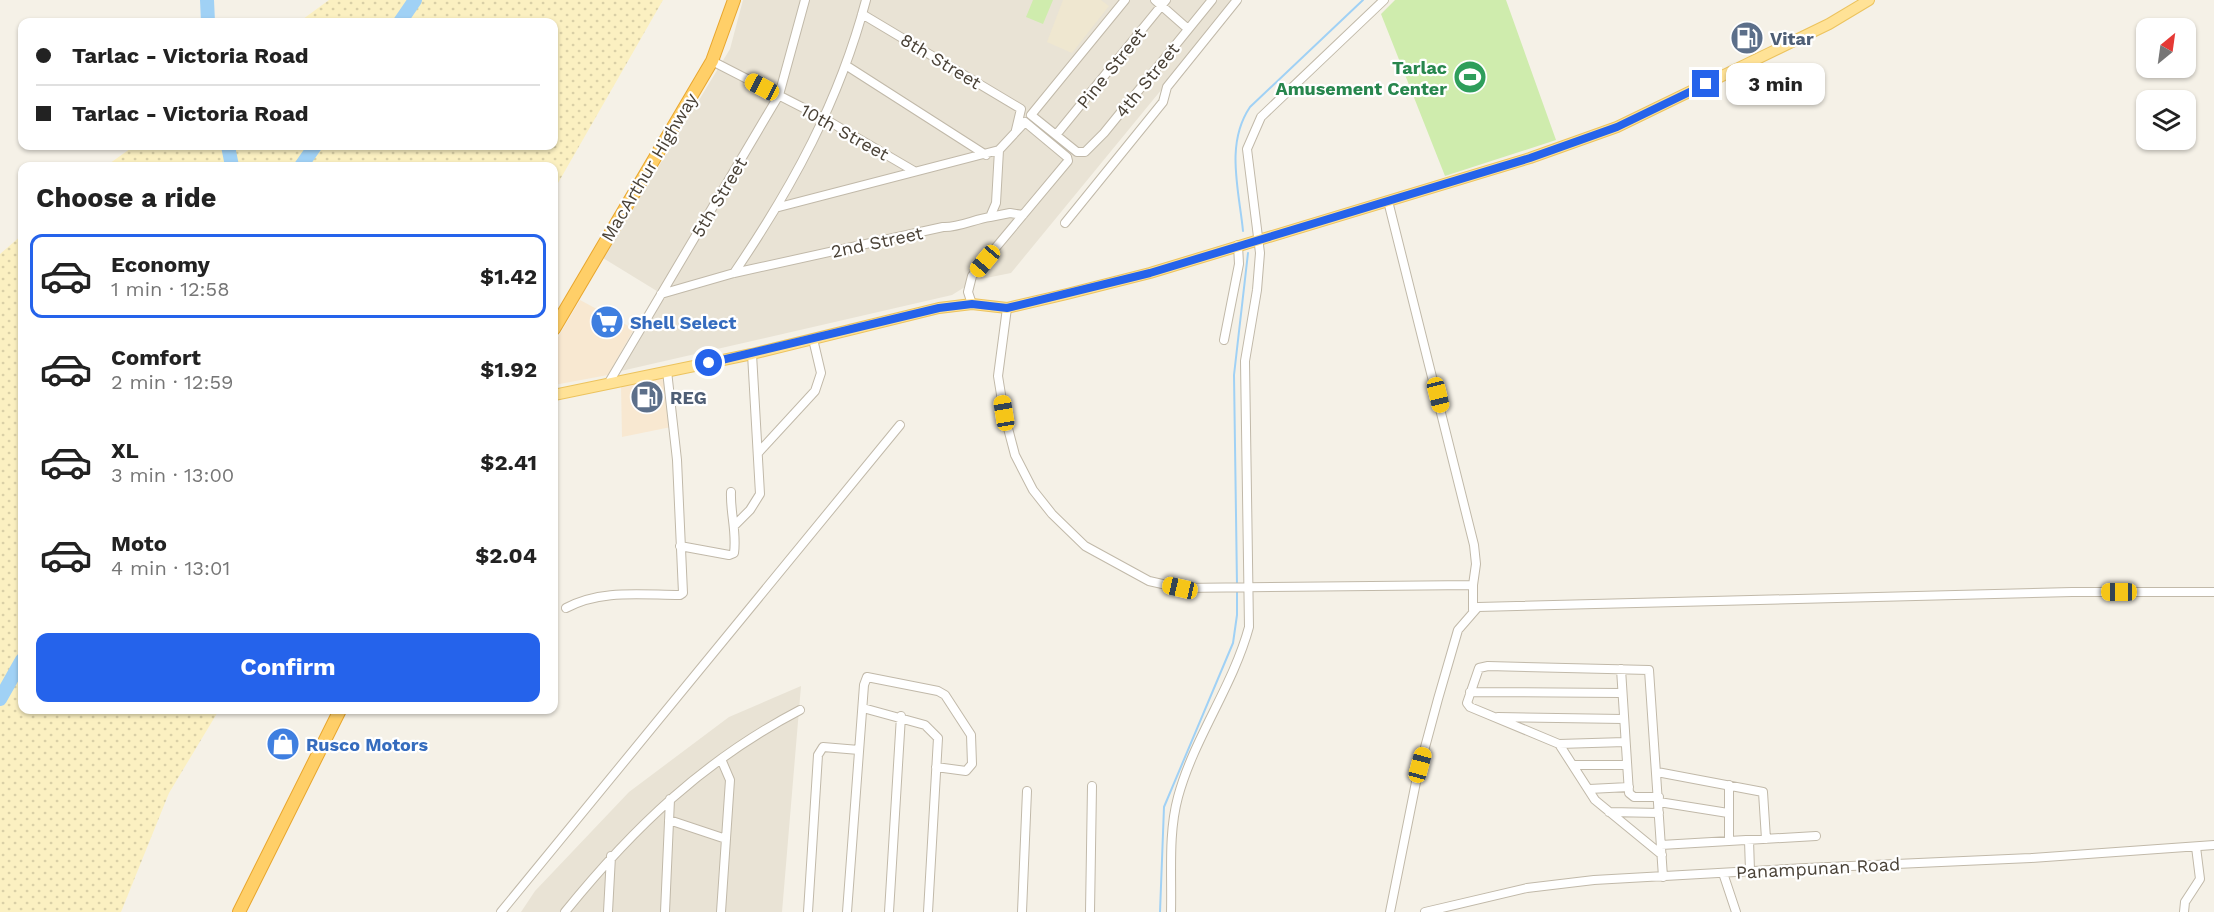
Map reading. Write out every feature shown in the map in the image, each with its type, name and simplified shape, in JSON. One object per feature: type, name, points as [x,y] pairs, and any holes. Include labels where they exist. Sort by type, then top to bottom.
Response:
[{"type":"highway","name":"MacArthur Highway","points":[[558,322],[712,61],[734,0]]},
{"type":"highway","points":[[239,912],[338,714]]},
{"type":"main road","points":[[558,394],[752,354],[939,308],[972,304],[1007,308],[1150,273],[1238,244],[1530,158],[1617,127],[1829,24],[1869,0]]},
{"type":"street","name":"5th Street","points":[[608,384],[779,95],[806,0]]},
{"type":"street","points":[[734,273],[778,207],[825,119],[847,66],[866,0]]},
{"type":"street","points":[[778,207],[999,150],[1125,0]]},
{"type":"street","name":"4th Street","points":[[1056,135],[1077,152],[1085,152],[1104,133],[1212,0]]},
{"type":"street","points":[[1065,223],[1163,102],[1167,87],[1237,0]]},
{"type":"street","points":[[1171,912],[1173,834],[1179,795],[1246,639],[1251,613],[1242,587],[1245,361],[1257,290],[1260,253],[1246,160],[1247,149],[1261,117],[1384,0]]},
{"type":"street","points":[[1161,2],[1188,29]]},
{"type":"street","name":"Pine Street","points":[[1056,135],[1161,2]]},
{"type":"street","name":"8th Street","points":[[862,14],[1021,109],[1016,132]]},
{"type":"street","name":"10th Street","points":[[712,61],[825,119],[915,171]]},
{"type":"street","points":[[847,66],[986,155]]},
{"type":"street","points":[[1028,118],[1056,135]]},
{"type":"street","points":[[972,304],[968,292],[972,276],[1068,161],[1067,157],[1028,118]]},
{"type":"street","points":[[990,217],[996,203],[999,150]]},
{"type":"street","points":[[1388,201],[1474,545],[1476,564],[1473,610]]},
{"type":"street","name":"2nd Street","points":[[661,294],[734,273],[944,227],[954,228],[965,221],[1010,213],[1023,215]]},
{"type":"street","points":[[1224,340],[1239,264],[1238,244]]},
{"type":"street","points":[[1007,308],[998,376],[1004,413],[1015,456],[1042,502],[1086,546],[1149,581],[1180,588],[1473,585]]},
{"type":"street","points":[[758,453],[815,391],[821,373],[813,339]]},
{"type":"street","points":[[734,526],[750,510],[760,494],[752,354]]},
{"type":"street","points":[[566,608],[584,598],[598,595],[680,596],[683,588],[677,460],[667,371]]},
{"type":"street","points":[[501,912],[900,425]]},
{"type":"street","points":[[680,546],[732,554],[735,550],[734,526],[730,515],[731,492]]},
{"type":"street","points":[[1390,912],[1417,777],[1458,630],[1473,610],[1478,607],[2072,592],[2214,592]]},
{"type":"street","points":[[1625,742],[1559,744],[1470,707],[1467,703],[1476,674],[1483,667],[1649,670],[1658,772],[1663,877]]},
{"type":"street","points":[[1621,669],[1629,788],[1634,797],[1659,799],[1728,813]]},
{"type":"street","points":[[847,912],[864,685],[867,677],[938,691],[945,695],[971,735],[972,765],[966,771],[936,767]]},
{"type":"street","points":[[1470,692],[1621,693]]},
{"type":"street","points":[[863,708],[901,716],[925,725],[938,738],[927,912]]},
{"type":"street","points":[[565,912],[611,855],[670,799],[746,740],[801,710]]},
{"type":"street","points":[[889,912],[901,716]]},
{"type":"street","points":[[1492,717],[1623,718]]},
{"type":"street","points":[[1559,744],[1589,789],[1609,812],[1662,855]]},
{"type":"street","points":[[808,912],[818,755],[823,747],[859,750]]},
{"type":"street","points":[[721,759],[730,780],[722,912]]},
{"type":"street","points":[[1575,765],[1627,765]]},
{"type":"street","points":[[1658,772],[1763,792],[1766,838]]},
{"type":"street","points":[[1729,785],[1729,841]]},
{"type":"street","points":[[1090,912],[1092,786]]},
{"type":"street","points":[[1589,789],[1629,788]]},
{"type":"street","points":[[1022,912],[1027,791]]},
{"type":"street","points":[[665,912],[670,799]]},
{"type":"street","points":[[1609,812],[1659,813]]},
{"type":"street","points":[[669,820],[726,839]]},
{"type":"street","points":[[1661,845],[1816,836]]},
{"type":"street","points":[[1749,840],[1750,871]]},
{"type":"street","name":"Panampunan Road","points":[[1425,912],[1527,888],[1594,880],[2031,858],[2214,845]]},
{"type":"street","points":[[2184,912],[2185,902],[2200,879],[2196,846]]},
{"type":"street","points":[[608,912],[611,855]]},
{"type":"street","points":[[1723,873],[1736,912]]},
{"type":"shaded area","points":[[743,0],[1235,0],[1011,273],[976,280],[952,295],[621,371],[665,296],[603,258],[730,49]]},
{"type":"shaded area","points":[[1063,0],[1101,0],[1109,6],[1072,53],[1047,42]]},
{"type":"shaded area","points":[[580,300],[634,329],[608,375],[558,384],[558,337]]},
{"type":"shaded area","points":[[667,377],[671,427],[622,437],[621,385]]},
{"type":"shaded area","points":[[801,686],[782,912],[521,912],[535,891],[629,792],[729,717]]},
{"type":"sand","points":[[329,0],[663,0],[558,183],[558,162],[112,162],[128,150],[558,150],[558,18],[304,18]]},
{"type":"sand","points":[[18,238],[18,714],[217,714],[169,793],[121,912],[0,912],[0,254]]},
{"type":"green space","points":[[1033,0],[1053,0],[1043,24],[1026,17]]},
{"type":"green space","name":"Tarlac Amusement Center","points":[[1395,0],[1506,0],[1556,140],[1445,176],[1381,14]]},
{"type":"waterway","points":[[207,0],[208,18]]},
{"type":"waterway","points":[[403,18],[415,0]]},
{"type":"waterway","points":[[1243,231],[1236,168],[1238,136],[1242,121],[1250,107],[1363,0]]},
{"type":"waterway","points":[[229,150],[231,162]]},
{"type":"waterway","points":[[304,162],[312,150]]},
{"type":"waterway","points":[[1237,585],[1234,375],[1248,253]]},
{"type":"waterway","points":[[1160,912],[1164,807],[1233,643],[1237,615],[1237,590]]},
{"type":"waterway","points":[[0,699],[18,667]]},
{"type":"place","name":"Vitar","points":[[1747,38]]},
{"type":"place","name":"Tarlac Amusement Center","points":[[1470,77]]},
{"type":"place","name":"Shell Select","points":[[607,322]]},
{"type":"place","name":"REG","points":[[647,397]]},
{"type":"place","name":"Rusco Motors","points":[[283,744]]},
{"type":"route","points":[[709,363],[939,308],[963,304],[1007,308],[1150,273],[1251,240],[1268,237],[1530,158],[1617,127],[1706,84]]}]
